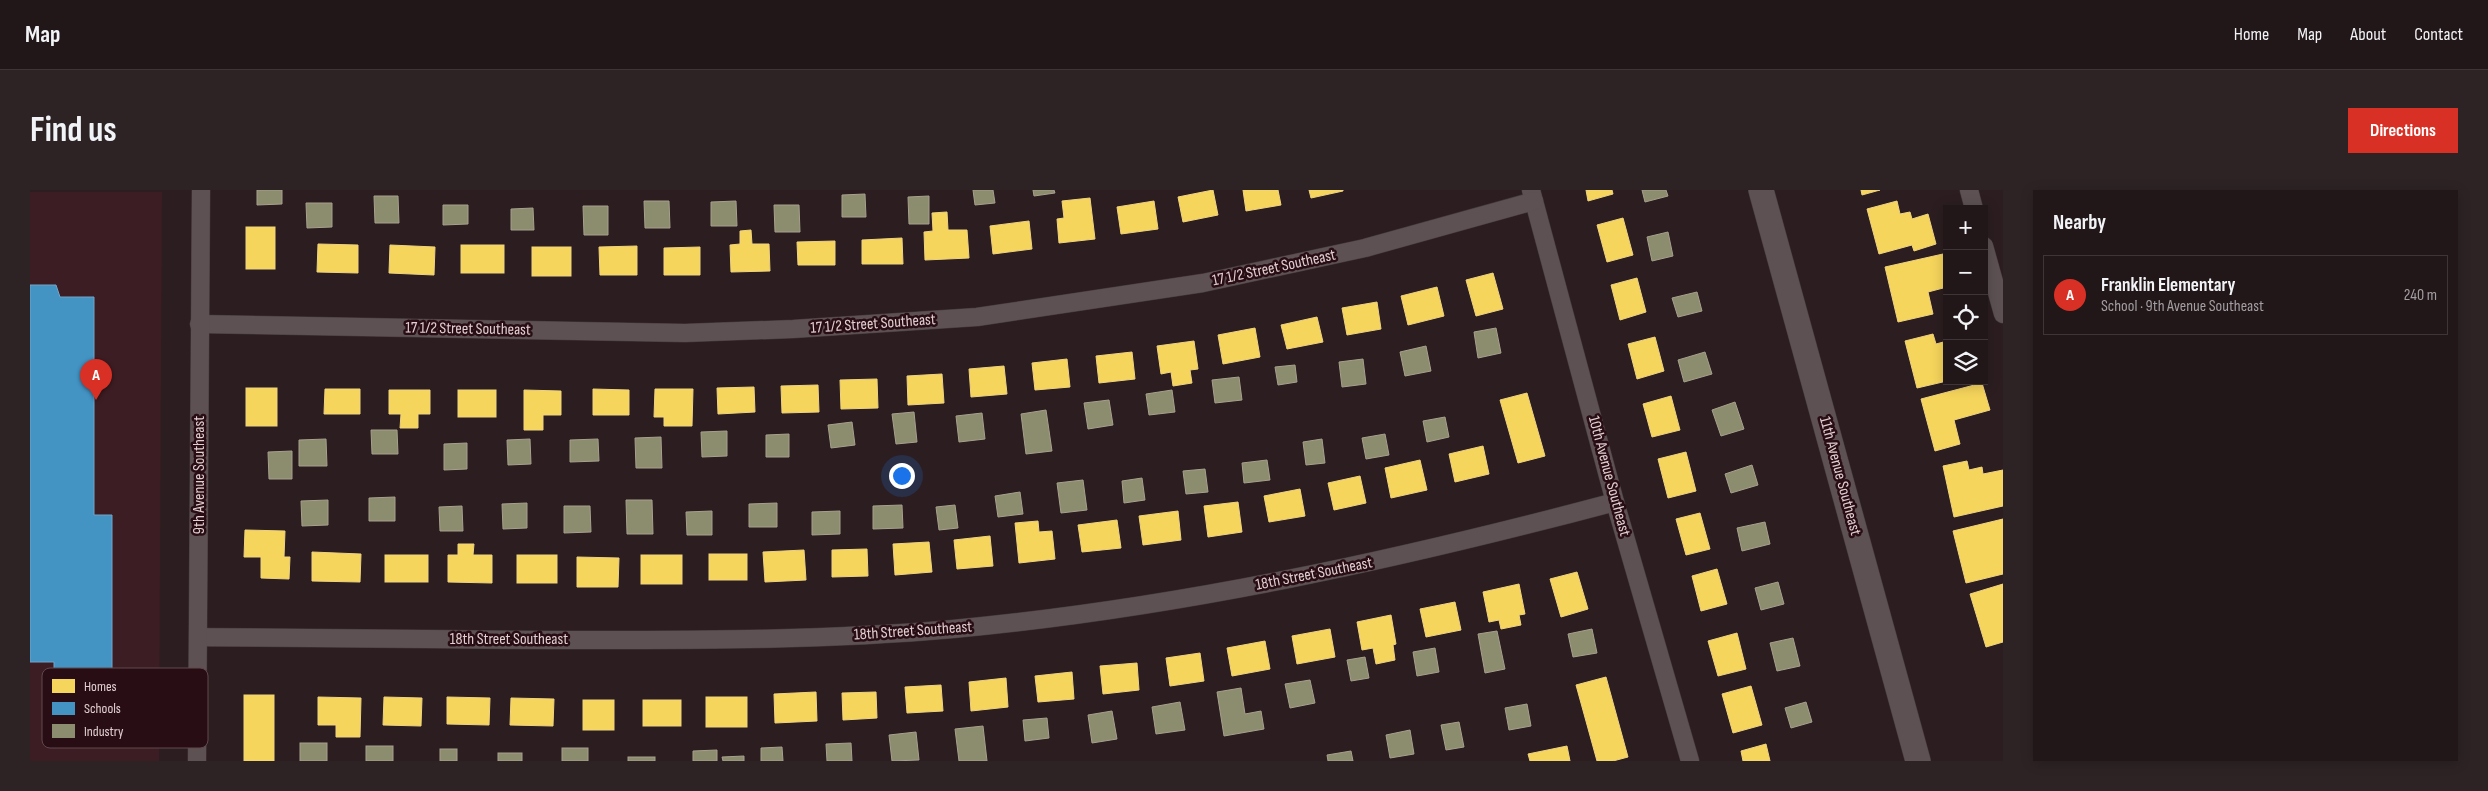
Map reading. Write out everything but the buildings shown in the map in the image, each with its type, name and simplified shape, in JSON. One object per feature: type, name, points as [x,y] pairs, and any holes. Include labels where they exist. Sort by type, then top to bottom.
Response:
[{"type":"main road","name":"11th Avenue Southeast","points":[[1761,190],[1918,761]]},
{"type":"street","name":"9th Avenue Southeast","points":[[198,668],[201,190]]},
{"type":"street","points":[[1969,190],[1973,205]]},
{"type":"street","name":"17 1/2 Street Southeast","points":[[199,324],[685,333],[802,329],[977,317],[1203,283],[1365,248],[1532,195]]},
{"type":"street","name":"10th Avenue Southeast","points":[[1532,195],[1615,502],[1690,761]]},
{"type":"street","points":[[1985,250],[2003,314]]},
{"type":"street","name":"18th Street Southeast","points":[[199,637],[652,640],[801,638],[950,629],[1105,612],[1262,585],[1392,558],[1615,502]]},
{"type":"street","name":"9th Avenue Southeast","points":[[197,748],[197,761]]},
{"type":"shaded area","points":[[30,192],[162,192],[159,668],[42,668],[42,748],[159,748],[159,761],[30,761]]},
{"type":"place","name":"Franklin Elementary","points":[[96,400]]}]
